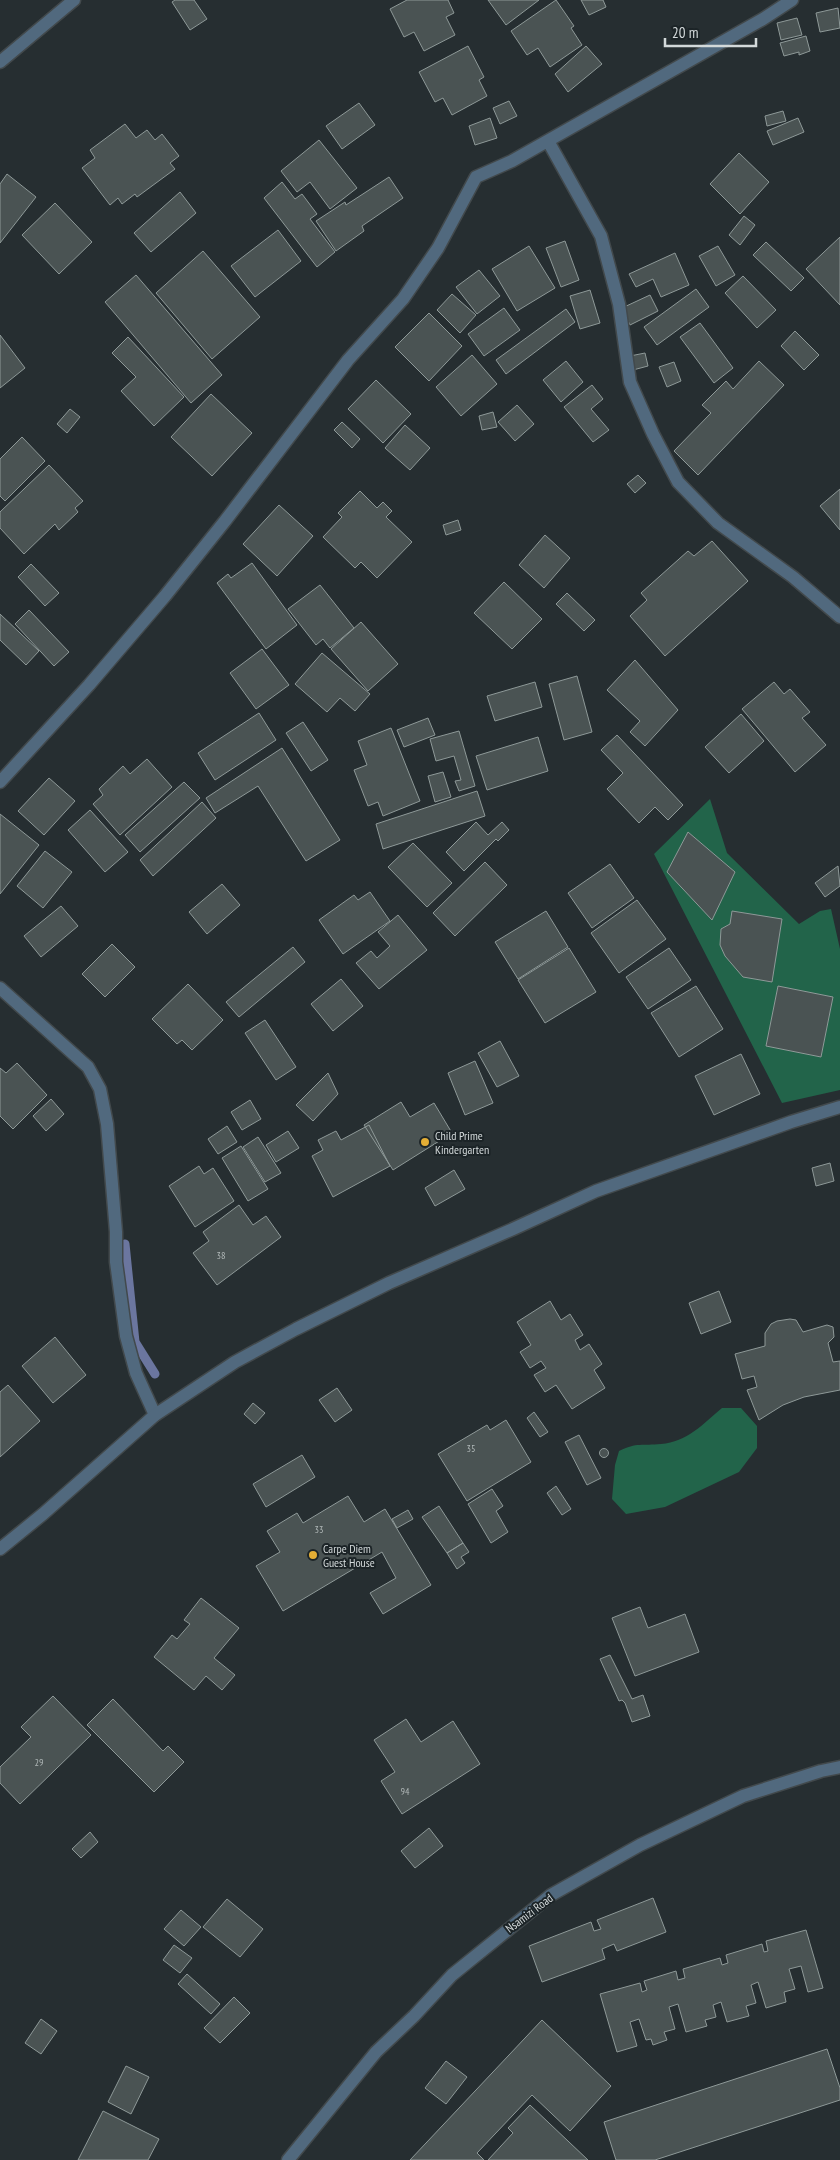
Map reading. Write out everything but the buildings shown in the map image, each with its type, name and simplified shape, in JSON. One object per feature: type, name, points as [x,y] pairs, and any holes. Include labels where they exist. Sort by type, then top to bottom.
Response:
[{"type":"street","points":[[0,62],[74,0]]},
{"type":"street","points":[[0,782],[89,685],[165,596],[348,360],[402,299],[438,248],[476,177],[512,161],[548,141],[763,20],[792,0]]},
{"type":"street","points":[[548,141],[601,236],[619,304],[630,382],[653,434],[678,482],[718,523],[793,577],[840,616]]},
{"type":"street","points":[[0,988],[88,1068],[100,1089],[107,1124],[116,1262],[126,1336],[136,1372],[155,1415]]},
{"type":"street","points":[[0,1549],[155,1415],[235,1362],[389,1283],[596,1191],[791,1122],[840,1107]]},
{"type":"street","name":"Nsamizi Road","points":[[288,2160],[376,2052],[414,2016],[452,1975],[551,1895],[640,1845],[743,1796],[821,1771],[840,1767]]},
{"type":"green space","points":[[710,799],[727,853],[799,924],[820,911],[831,909],[840,949],[840,1090],[782,1103],[654,854]]},
{"type":"green space","points":[[722,1408],[741,1408],[757,1426],[757,1448],[739,1472],[665,1507],[626,1514],[612,1499],[615,1465],[619,1451],[635,1445],[670,1443],[679,1440],[701,1426]]},
{"type":"waterway","points":[[125,1244],[135,1342],[155,1374]]},
{"type":"place","name":"Child Prime Kindergarten","points":[[425,1142]]},
{"type":"place","name":"Carpe Diem Guest House","points":[[313,1555]]}]
